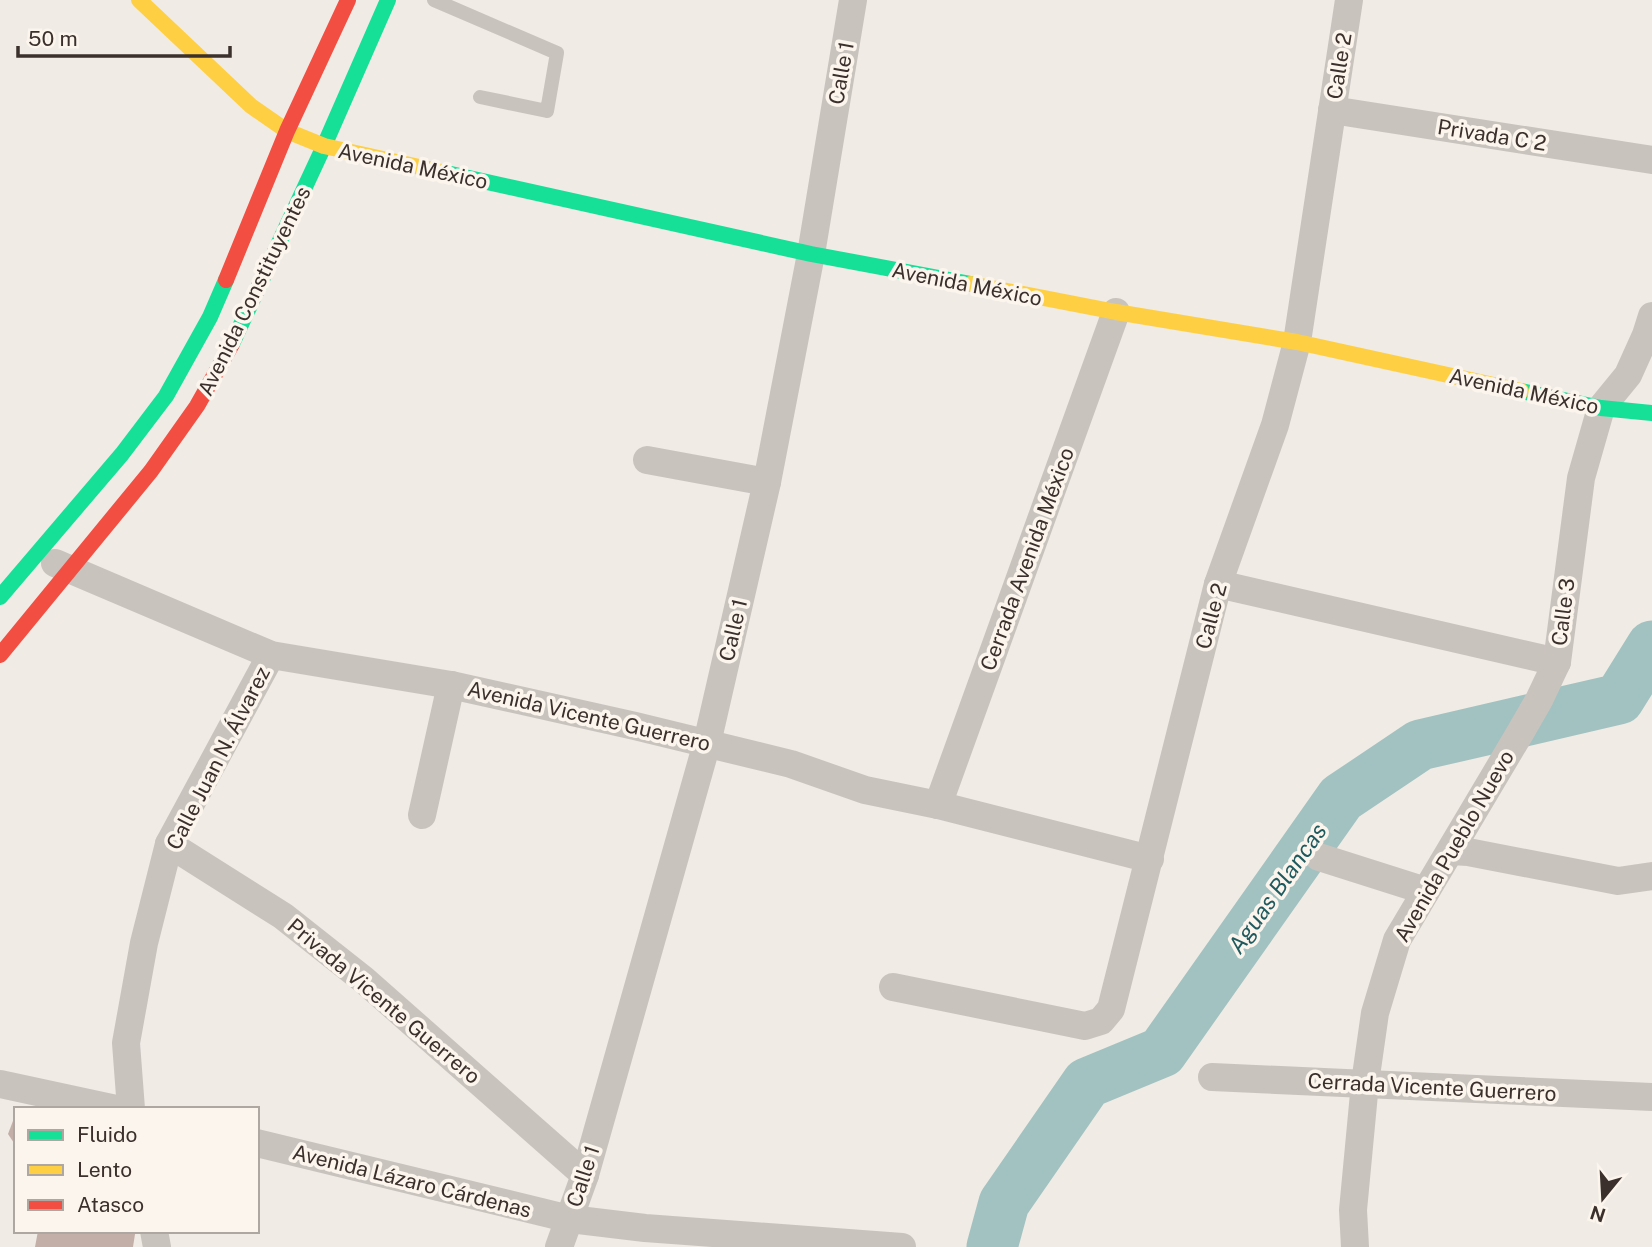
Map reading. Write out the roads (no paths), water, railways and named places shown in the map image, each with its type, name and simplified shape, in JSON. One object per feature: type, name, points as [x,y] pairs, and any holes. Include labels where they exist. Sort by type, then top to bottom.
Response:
[{"type":"street","name":"Avenida México","points":[[139,0],[251,106],[288,131],[324,146],[811,254],[1116,312],[1297,342],[1601,408],[1652,413]]},
{"type":"street","name":"Avenida Constituyentes","points":[[0,597],[122,454],[166,396],[210,317],[288,131],[348,0]]},
{"type":"street","name":"Avenida Constituyentes","points":[[0,655],[151,471],[197,406],[239,333],[388,0]]},
{"type":"street","name":"Calle 1","points":[[559,1247],[585,1175],[707,743],[767,482],[811,254],[853,0]]},
{"type":"street","name":"Calle 2","points":[[893,987],[1085,1027],[1101,1021],[1111,1009],[1218,584],[1275,425],[1297,342],[1349,0]]},
{"type":"street","name":"Privada C 2","points":[[1332,110],[1652,160]]},
{"type":"street","name":"Cerrada Avenida México","points":[[938,805],[1116,312]]},
{"type":"street","name":"Calle 3","points":[[1218,584],[1557,662],[1581,478],[1601,408],[1628,375],[1652,316]]},
{"type":"street","points":[[647,460],[767,482]]},
{"type":"street","name":"Avenida Vicente Guerrero","points":[[36,554],[271,654],[451,685],[707,743],[791,764],[865,790],[938,805],[1150,859]]},
{"type":"street","name":"Calle Juan N. Álvarez","points":[[131,1107],[126,1044],[144,943],[169,844],[271,654]]},
{"type":"street","name":"Avenida Pueblo Nuevo","points":[[1355,1247],[1353,1210],[1365,1083],[1375,1013],[1397,940],[1539,700],[1557,662]]},
{"type":"street","points":[[422,815],[451,685]]},
{"type":"street","name":"Privada Vicente Guerrero","points":[[169,844],[283,916],[364,980],[585,1175]]},
{"type":"street","points":[[1451,850],[1618,881],[1652,890]]},
{"type":"street","points":[[1319,858],[1426,891]]},
{"type":"street","points":[[1618,881],[1652,876]]},
{"type":"street","name":"Cerrada Vicente Guerrero","points":[[1212,1077],[1652,1097]]},
{"type":"street","points":[[0,1084],[107,1107]]},
{"type":"street","name":"Avenida Lázaro Cárdenas","points":[[259,1143],[570,1219],[645,1228],[902,1247]]},
{"type":"lane","points":[[434,0],[558,53],[547,111],[480,97]]},
{"type":"waterway","name":"Aguas Blancas","points":[[992,1247],[1004,1203],[1087,1083],[1162,1052],[1341,798],[1420,745],[1619,699],[1652,646]]}]
